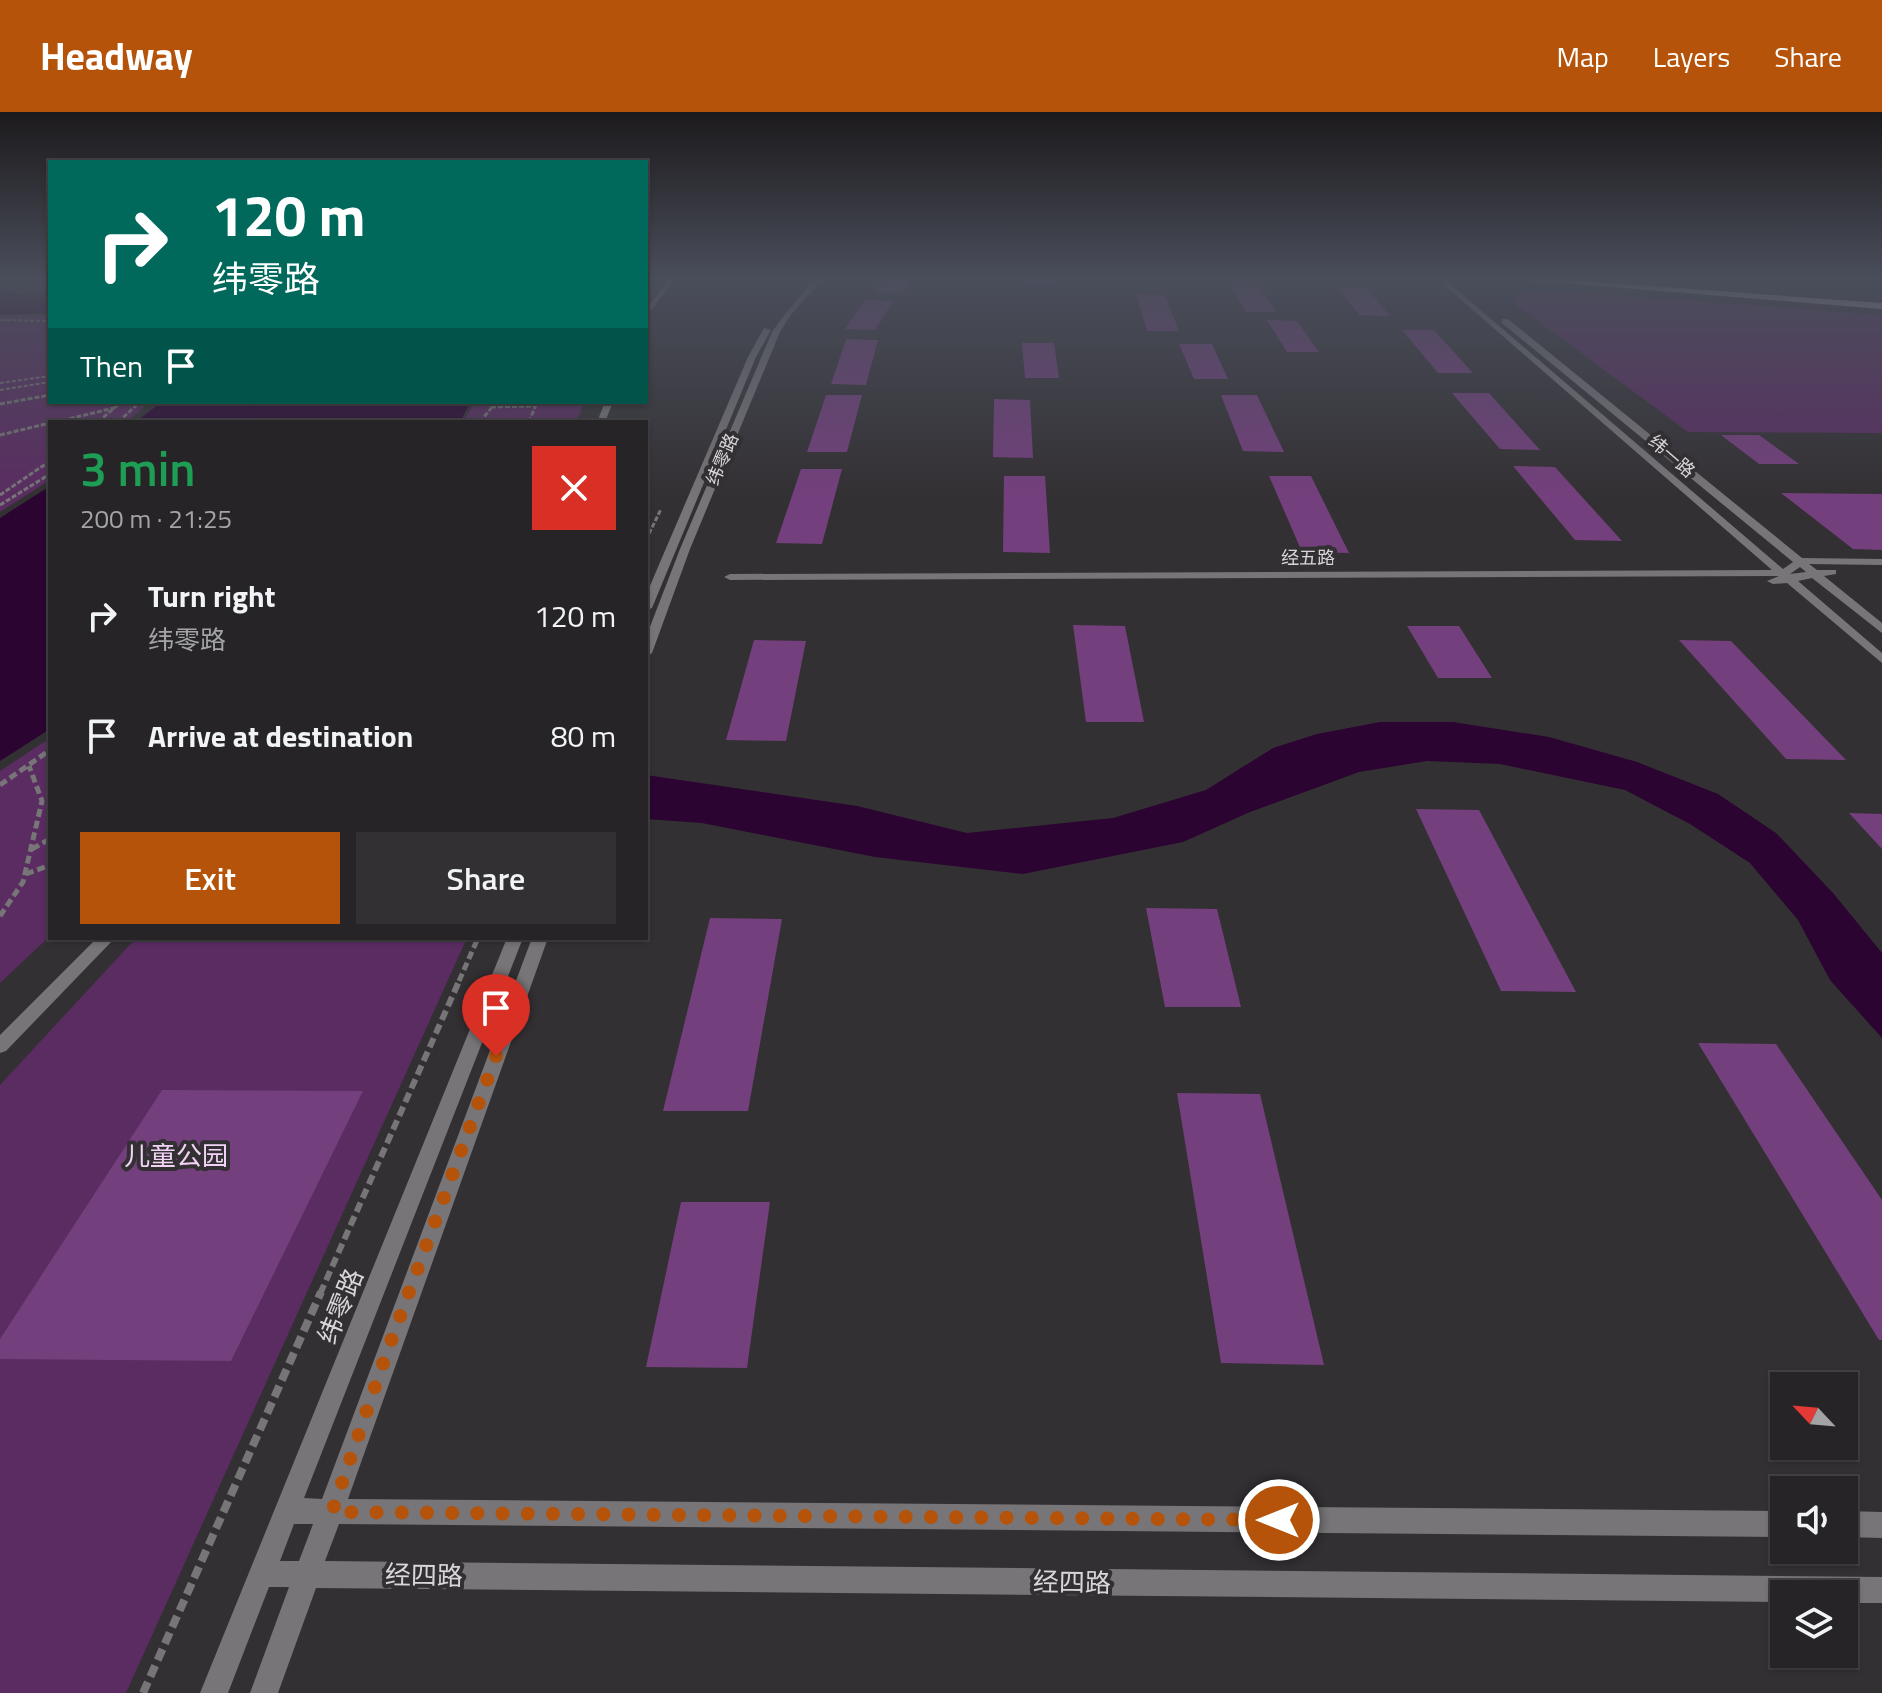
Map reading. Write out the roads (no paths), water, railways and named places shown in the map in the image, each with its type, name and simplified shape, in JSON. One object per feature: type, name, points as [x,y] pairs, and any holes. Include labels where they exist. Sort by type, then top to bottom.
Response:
[{"type":"street","name":"纬零路","points":[[648,603],[755,352]]},
{"type":"street","name":"纬零路","points":[[648,648],[685,549],[768,352]]},
{"type":"street","name":"纬一路","points":[[1525,352],[1882,659]]},
{"type":"street","name":"纬一路","points":[[1544,352],[1882,629]]},
{"type":"street","points":[[1788,577],[1802,561],[1882,562]]},
{"type":"street","points":[[731,580],[1788,577],[1814,572],[1882,572]]},
{"type":"street","points":[[0,1046],[105,940]]},
{"type":"street","name":"纬零路","points":[[214,1693],[514,940]]},
{"type":"street","points":[[264,1693],[539,940]]},
{"type":"street","points":[[289,1511],[1770,1524]]},
{"type":"street","points":[[1858,1524],[1882,1525]]},
{"type":"street","name":"经四路","points":[[262,1574],[1882,1590]]},
{"type":"park label","name":"儿童公园","points":[[176,1155]]}]
